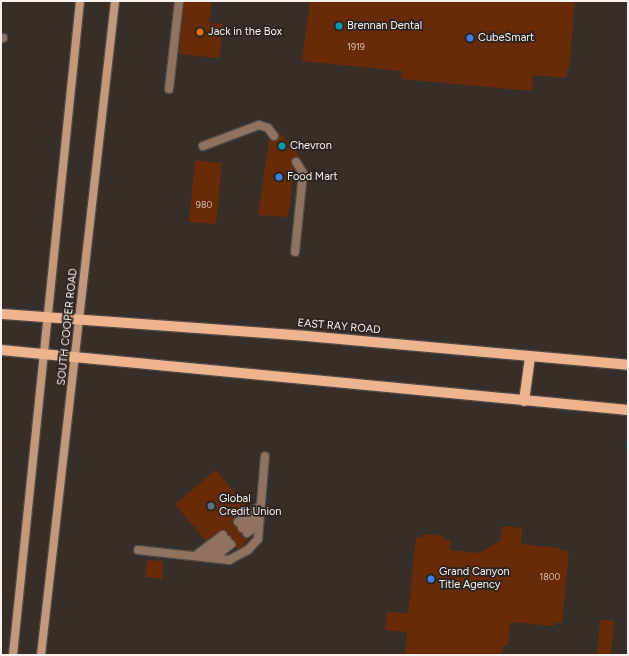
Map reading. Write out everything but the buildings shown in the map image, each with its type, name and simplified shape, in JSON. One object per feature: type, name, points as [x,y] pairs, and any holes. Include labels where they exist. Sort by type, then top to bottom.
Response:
[{"type":"main road","name":"SOUTH COOPER ROAD","points":[[13,655],[80,1]]},
{"type":"main road","name":"SOUTH COOPER ROAD","points":[[41,655],[76,357],[115,1]]},
{"type":"main road","name":"EAST RAY ROAD","points":[[1,314],[306,336],[628,365]]},
{"type":"main road","points":[[1,350],[628,410]]},
{"type":"main road","points":[[524,401],[530,357]]},
{"type":"lane","points":[[169,89],[179,1]]},
{"type":"lane","points":[[203,146],[258,125],[268,128],[274,136]]},
{"type":"lane","points":[[295,252],[304,173],[296,162]]},
{"type":"lane","points":[[138,550],[230,560],[248,550],[258,539],[265,456]]},
{"type":"lane","points":[[259,520],[242,528],[260,506]]},
{"type":"lane","points":[[214,558],[227,540]]},
{"type":"lane","points":[[195,556],[227,540]]},
{"type":"lane","points":[[205,557],[227,540]]},
{"type":"waterway","points":[[628,443],[628,448]]},
{"type":"place","name":"Brennan Dental","points":[[339,26]]},
{"type":"place","name":"Jack in the Box","points":[[200,32]]},
{"type":"place","name":"CubeSmart","points":[[470,38]]},
{"type":"place","name":"Chevron","points":[[282,146]]},
{"type":"place","name":"Food Mart","points":[[279,177]]},
{"type":"place","name":"Global Credit Union","points":[[211,506]]},
{"type":"place","name":"Grand Canyon Title Agency","points":[[431,579]]}]
